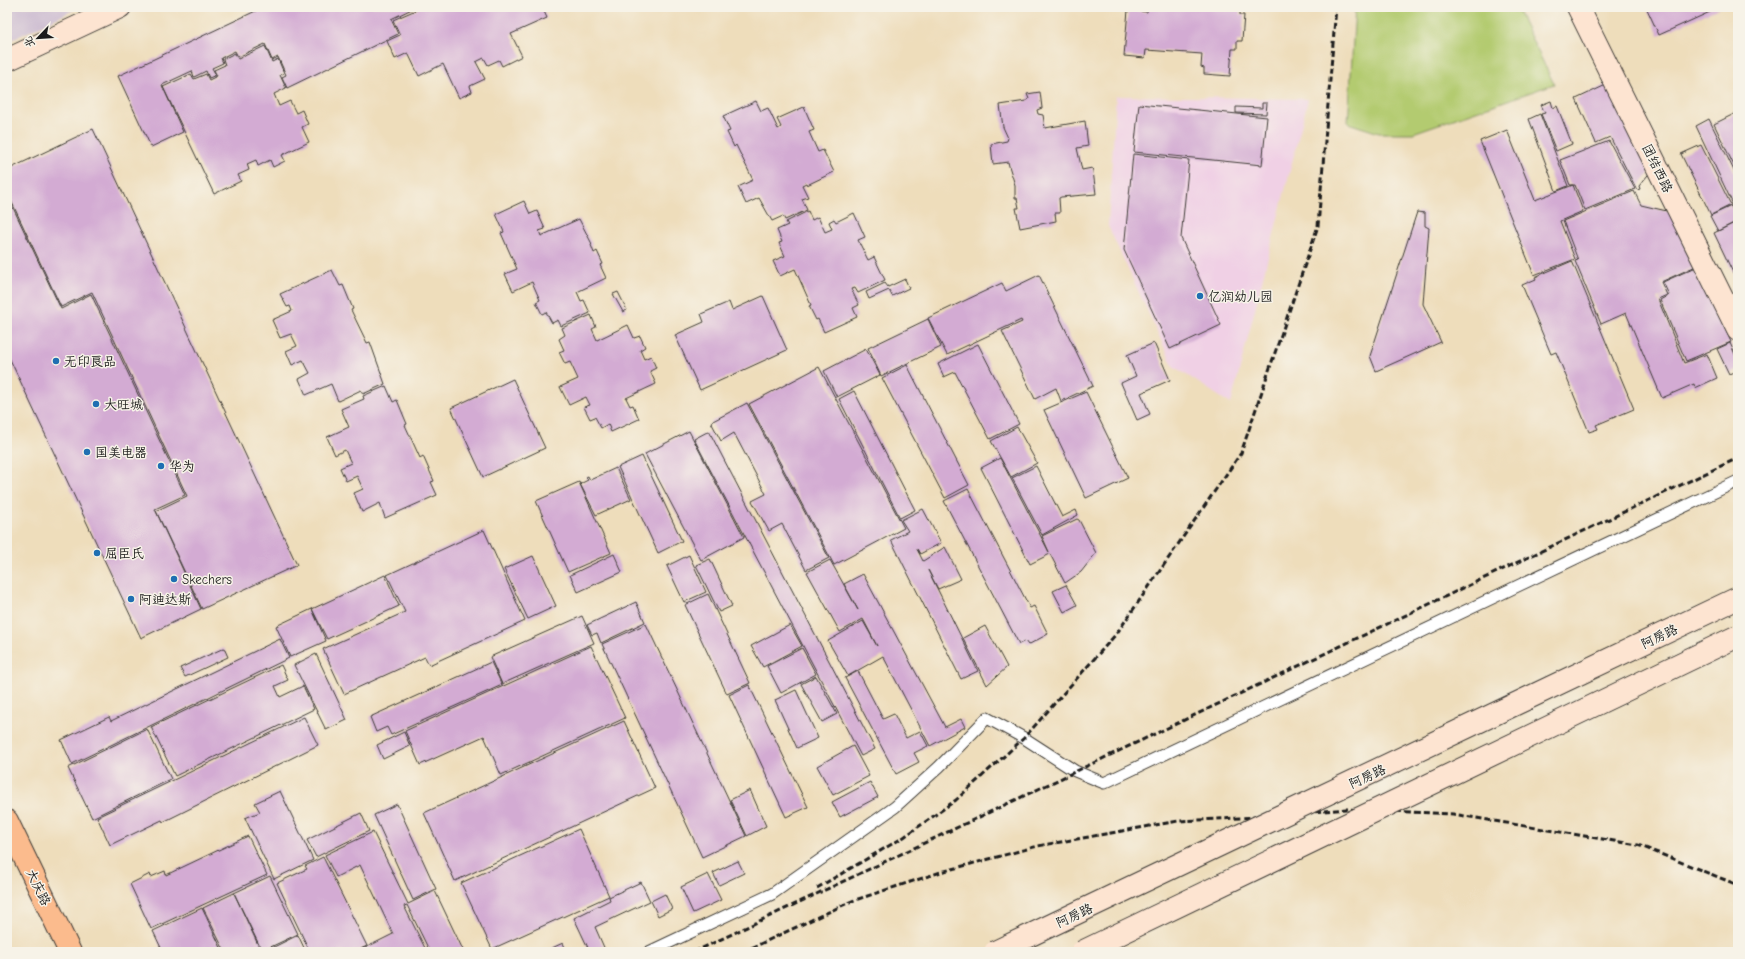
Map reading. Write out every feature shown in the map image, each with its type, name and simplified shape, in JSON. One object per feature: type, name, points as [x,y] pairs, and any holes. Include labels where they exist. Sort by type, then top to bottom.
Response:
[{"type":"main road","points":[[7,60],[120,7]]},
{"type":"main road","name":"团结西路","points":[[1578,7],[1738,330]]},
{"type":"main road","name":"阿房路","points":[[995,952],[1738,598]]},
{"type":"main road","points":[[1082,952],[1738,636]]},
{"type":"main road","name":"大庆路","points":[[7,821],[70,952]]},
{"type":"lane","points":[[649,952],[772,894],[895,807],[939,768],[987,718],[1024,738],[1075,771],[1104,783],[1738,481]]},
{"type":"shaded area","points":[[7,7],[80,7],[7,42]]},
{"type":"shaded area","name":"亿润幼儿园","points":[[1116,96],[1308,99],[1231,404],[1173,366],[1108,226]]},
{"type":"green space","points":[[1355,7],[1516,7],[1554,84],[1413,133],[1379,133],[1348,123]]},
{"type":"building","points":[[264,7],[416,7],[391,19],[398,34],[287,88],[282,77],[286,75],[278,57],[272,60],[265,44],[238,57],[235,51],[221,58],[223,63],[212,68],[216,75],[209,78],[206,71],[194,77],[192,71],[162,85],[183,132],[151,147],[118,76]]},
{"type":"building","points":[[417,7],[534,7],[535,9],[542,7],[547,18],[511,34],[522,56],[502,66],[499,60],[488,65],[484,58],[476,62],[485,79],[470,86],[472,92],[459,98],[443,64],[419,76],[408,53],[395,59],[387,41],[400,35],[393,20],[418,9]]},
{"type":"building","points":[[1147,7],[1240,7],[1240,15],[1244,15],[1242,41],[1237,41],[1237,49],[1232,49],[1230,76],[1204,74],[1204,68],[1201,67],[1202,54],[1146,50],[1145,58],[1124,56],[1128,10],[1147,12]]},
{"type":"building","points":[[1646,7],[1721,7],[1659,35]]},
{"type":"building","points":[[265,46],[272,62],[278,59],[284,73],[280,75],[286,88],[274,94],[279,106],[290,101],[296,113],[302,110],[308,124],[302,127],[309,142],[282,155],[285,161],[273,167],[270,160],[258,166],[256,160],[247,164],[249,170],[238,175],[241,181],[214,194],[163,87],[191,74],[194,79],[206,74],[209,80],[217,76],[214,70],[225,65],[223,59],[235,53],[238,59]]},
{"type":"building","points":[[1608,84],[1652,170],[1639,186],[1640,189],[1637,190],[1610,137],[1596,143],[1576,99]]},
{"type":"building","points":[[1040,92],[1042,108],[1037,110],[1038,114],[1043,115],[1045,128],[1085,121],[1088,146],[1077,148],[1082,170],[1092,168],[1096,194],[1061,197],[1059,198],[1060,213],[1055,213],[1056,221],[1020,228],[1016,208],[1019,208],[1017,198],[1015,198],[1015,185],[1008,162],[993,164],[991,144],[1007,141],[1008,138],[1003,127],[1000,105],[1026,101],[1029,99],[1027,94]]},
{"type":"building","points":[[756,101],[761,111],[768,108],[778,129],[781,127],[777,119],[804,107],[814,130],[809,132],[818,152],[823,150],[834,172],[807,185],[806,183],[802,185],[808,197],[802,199],[807,210],[785,220],[783,216],[772,221],[759,198],[746,204],[738,187],[753,180],[736,145],[734,147],[727,132],[730,131],[723,116]]},
{"type":"building","points":[[1551,101],[1553,108],[1557,106],[1572,144],[1556,151],[1541,114],[1545,113],[1541,105]]},
{"type":"building","points":[[1262,103],[1267,103],[1266,114],[1236,113],[1236,107],[1262,108]]},
{"type":"building","points":[[1139,104],[1267,117],[1262,165],[1134,152]]},
{"type":"building","points":[[1738,112],[1738,174],[1714,124]]},
{"type":"building","points":[[1540,114],[1568,186],[1556,191],[1529,119]]},
{"type":"building","points":[[1709,119],[1738,179],[1738,215],[1696,126]]},
{"type":"building","points":[[93,129],[297,565],[202,609],[156,511],[187,496],[92,292],[61,307],[7,192],[7,170]]},
{"type":"building","points":[[1507,130],[1535,200],[1573,185],[1583,211],[1560,221],[1575,259],[1534,275],[1480,141]]},
{"type":"building","points":[[1609,141],[1635,189],[1585,210],[1575,185],[1570,185],[1560,160]]},
{"type":"building","points":[[1701,145],[1731,205],[1711,215],[1681,154]]},
{"type":"building","points":[[1133,154],[1189,160],[1181,238],[1221,325],[1170,349],[1124,250]]},
{"type":"building","points":[[1634,191],[1641,205],[1671,212],[1696,266],[1661,282],[1667,295],[1658,299],[1684,363],[1707,354],[1717,378],[1695,388],[1694,384],[1662,398],[1626,313],[1601,324],[1575,261],[1578,260],[1563,221]]},
{"type":"building","points":[[7,195],[61,309],[91,294],[185,495],[155,509],[201,609],[141,638],[7,353]]},
{"type":"building","points":[[524,201],[530,214],[537,211],[545,229],[539,231],[541,236],[579,219],[592,244],[594,253],[597,251],[603,264],[600,265],[606,278],[577,292],[581,301],[584,300],[590,313],[561,326],[558,320],[552,323],[546,312],[542,314],[536,302],[540,300],[532,282],[513,291],[505,274],[517,269],[501,233],[504,232],[496,214]]},
{"type":"building","points":[[1731,206],[1738,221],[1718,231],[1710,216]]},
{"type":"building","points":[[808,211],[812,220],[818,217],[825,232],[832,229],[829,222],[834,219],[836,222],[854,213],[865,237],[858,240],[868,260],[874,257],[885,280],[858,293],[855,288],[851,289],[859,305],[853,308],[857,317],[824,332],[818,319],[816,320],[809,306],[811,305],[795,269],[780,276],[773,261],[785,256],[779,243],[782,242],[777,230],[788,225],[786,222]]},
{"type":"building","points":[[1417,212],[1425,213],[1425,226],[1429,228],[1423,304],[1441,342],[1376,371],[1370,356]]},
{"type":"building","points":[[1738,221],[1738,283],[1714,233]]},
{"type":"building","points":[[1572,261],[1634,409],[1596,425],[1598,429],[1589,432],[1556,352],[1551,354],[1522,285],[1536,279],[1535,277]]},
{"type":"building","points":[[1696,267],[1731,342],[1686,361],[1660,300],[1669,295],[1663,282]]},
{"type":"building","points":[[332,270],[340,286],[343,285],[353,309],[351,310],[367,343],[370,342],[385,384],[363,394],[361,390],[338,401],[331,384],[306,395],[299,379],[310,373],[303,360],[292,365],[286,351],[297,346],[291,334],[280,338],[272,320],[292,311],[290,306],[287,307],[280,294]]},
{"type":"building","points":[[1039,275],[1093,386],[1061,401],[1056,388],[1035,399],[1002,331],[1022,322],[1021,320],[947,355],[928,318],[1002,283],[1006,291]]},
{"type":"building","points":[[905,279],[909,288],[892,296],[889,290],[869,299],[866,292],[885,283],[888,287]]},
{"type":"building","points":[[618,292],[627,310],[623,312],[613,294]]},
{"type":"building","points":[[763,296],[787,350],[700,390],[675,335],[704,322],[701,314],[729,302],[732,310]]},
{"type":"building","points":[[591,315],[596,327],[592,329],[597,340],[628,325],[634,338],[640,336],[645,347],[640,350],[644,359],[651,356],[656,368],[650,371],[656,384],[626,398],[630,406],[633,405],[639,419],[611,432],[608,424],[601,428],[595,417],[590,419],[584,407],[590,405],[586,397],[569,405],[560,387],[578,379],[570,362],[565,364],[559,352],[564,350],[559,339],[565,335],[562,328]]},
{"type":"building","points":[[928,319],[941,347],[881,376],[868,348]]},
{"type":"building","points":[[1154,343],[1170,380],[1141,393],[1150,414],[1137,420],[1121,383],[1136,376],[1127,355]]},
{"type":"building","points":[[1730,343],[1738,361],[1738,370],[1729,374],[1717,349]]},
{"type":"building","points":[[978,344],[1019,424],[990,439],[955,372],[944,377],[938,364]]},
{"type":"building","points":[[866,349],[880,375],[837,397],[824,371]]},
{"type":"building","points":[[907,365],[969,485],[945,498],[882,378]]},
{"type":"building","points":[[819,367],[904,528],[834,565],[749,404]]},
{"type":"building","points":[[513,379],[545,448],[483,477],[451,408]]},
{"type":"building","points":[[386,386],[393,402],[397,400],[407,424],[405,425],[420,458],[423,456],[434,481],[431,482],[437,495],[385,518],[380,503],[362,512],[354,493],[363,489],[357,476],[346,481],[340,468],[351,463],[345,450],[335,455],[327,437],[349,427],[341,409],[364,399],[363,396]]},
{"type":"building","points":[[854,391],[915,510],[900,518],[839,399]]},
{"type":"building","points":[[1086,392],[1128,478],[1086,498],[1044,410]]},
{"type":"building","points":[[747,403],[829,558],[806,570],[782,524],[769,531],[752,501],[766,494],[734,433],[721,441],[711,422]]},
{"type":"building","points":[[1017,427],[1037,463],[1011,477],[991,441]]},
{"type":"building","points":[[689,431],[744,537],[701,560],[645,454]]},
{"type":"building","points":[[709,431],[875,749],[861,756],[694,439]]},
{"type":"building","points":[[642,456],[682,541],[658,553],[618,467]]},
{"type":"building","points":[[1000,458],[1049,552],[1042,536],[1077,519],[1079,520],[1096,553],[1081,572],[1065,583],[1050,554],[1030,564],[981,468]]},
{"type":"building","points":[[1036,466],[1062,517],[1076,510],[1078,515],[1042,535],[1012,478]]},
{"type":"building","points":[[616,468],[631,499],[596,515],[580,484],[588,480],[586,477],[588,476],[590,480]]},
{"type":"building","points":[[579,482],[611,553],[568,572],[536,501]]},
{"type":"building","points":[[968,489],[1030,608],[1034,606],[1048,634],[1028,645],[1025,641],[1019,644],[944,501]]},
{"type":"building","points":[[923,509],[941,543],[920,554],[917,549],[923,561],[945,547],[961,579],[938,589],[928,570],[978,671],[961,679],[891,540],[908,531],[901,520]]},
{"type":"building","points":[[484,530],[525,621],[429,665],[425,657],[344,694],[323,649],[405,612],[387,575]]},
{"type":"building","points":[[614,554],[622,572],[578,592],[570,575]]},
{"type":"building","points":[[689,555],[706,592],[684,602],[667,566]]},
{"type":"building","points":[[533,556],[556,606],[528,619],[504,569]]},
{"type":"building","points":[[710,559],[732,606],[719,612],[696,565]]},
{"type":"building","points":[[830,560],[858,610],[844,584],[863,574],[945,727],[961,719],[965,727],[930,746],[883,656],[848,676],[828,641],[863,621],[877,646],[863,619],[840,632],[807,572]]},
{"type":"building","points":[[385,575],[399,606],[327,639],[312,609]]},
{"type":"building","points":[[1066,585],[1077,605],[1064,612],[1053,591]]},
{"type":"building","points":[[708,594],[750,683],[727,694],[685,605]]},
{"type":"building","points":[[636,602],[645,622],[601,643],[597,633],[592,635],[587,625]]},
{"type":"building","points":[[312,609],[326,641],[290,657],[276,626]]},
{"type":"building","points":[[582,616],[594,643],[502,684],[490,657]]},
{"type":"building","points":[[646,624],[746,836],[702,857],[602,644]]},
{"type":"building","points":[[790,625],[802,646],[763,667],[751,646]]},
{"type":"building","points":[[985,626],[1007,667],[987,685],[963,638]]},
{"type":"building","points":[[280,639],[289,658],[72,764],[61,740],[109,717],[111,721]]},
{"type":"building","points":[[591,646],[625,718],[501,775],[484,736],[420,765],[405,731]]},
{"type":"building","points":[[224,648],[228,657],[185,677],[180,668]]},
{"type":"building","points":[[802,648],[816,674],[781,693],[767,666]]},
{"type":"building","points":[[316,654],[347,720],[326,730],[294,665]]},
{"type":"building","points":[[491,662],[502,685],[391,735],[387,727],[376,732],[370,717]]},
{"type":"building","points":[[281,665],[288,680],[275,686],[280,697],[303,686],[314,709],[175,776],[151,727]]},
{"type":"building","points":[[858,671],[883,719],[894,714],[906,738],[920,731],[928,746],[914,753],[919,762],[896,774],[845,678]]},
{"type":"building","points":[[816,676],[837,714],[822,722],[801,684]]},
{"type":"building","points":[[749,685],[808,807],[786,817],[729,695]]},
{"type":"building","points":[[796,690],[818,738],[797,748],[775,700]]},
{"type":"building","points":[[304,717],[318,745],[163,822],[162,820],[110,845],[97,817]]},
{"type":"building","points":[[624,721],[655,788],[455,881],[424,813]]},
{"type":"building","points":[[147,729],[171,779],[92,818],[68,768]]},
{"type":"building","points":[[404,732],[410,746],[383,759],[377,745]]},
{"type":"building","points":[[853,746],[869,776],[833,795],[817,766]]},
{"type":"building","points":[[870,782],[878,797],[840,817],[832,802]]},
{"type":"building","points":[[750,790],[766,826],[747,836],[730,800]]},
{"type":"building","points":[[280,791],[313,860],[274,879],[245,818],[260,812],[255,803]]},
{"type":"building","points":[[397,804],[436,889],[413,900],[374,815]]},
{"type":"building","points":[[361,813],[369,831],[316,857],[307,840]]},
{"type":"building","points":[[579,829],[609,896],[492,949],[461,883]]},
{"type":"building","points":[[373,832],[408,904],[435,891],[464,952],[430,952],[407,905],[404,906],[427,952],[357,952],[393,934],[360,865],[336,877],[325,855]]},
{"type":"building","points":[[248,836],[267,875],[151,929],[130,884],[150,874],[151,877],[165,871],[166,875]]},
{"type":"building","points":[[323,857],[367,946],[354,952],[310,952],[277,883],[307,869],[305,866]]},
{"type":"building","points":[[738,861],[744,873],[719,885],[713,873]]},
{"type":"building","points":[[708,874],[721,900],[693,913],[681,887]]},
{"type":"building","points":[[270,876],[298,934],[262,951],[234,893]]},
{"type":"building","points":[[641,882],[650,901],[595,927],[606,952],[590,952],[574,918],[610,900],[609,897]]},
{"type":"building","points":[[234,893],[261,951],[260,952],[225,952],[203,908]]},
{"type":"building","points":[[665,894],[672,909],[658,916],[651,901]]},
{"type":"building","points":[[202,908],[223,952],[163,952],[153,931]]},
{"type":"building","points":[[298,935],[306,952],[264,952]]},
{"type":"building","points":[[563,943],[567,952],[543,952]]},
{"type":"railway","points":[[817,888],[904,837],[956,800],[1024,738],[1117,633],[1241,453],[1318,226],[1336,7]]},
{"type":"railway","points":[[694,952],[1738,458]]},
{"type":"railway","points":[[743,952],[852,901],[941,872],[1038,846],[1178,821],[1259,817],[1346,809],[1453,814],[1638,845],[1738,885]]},
{"type":"place","name":"亿润幼儿园","points":[[1200,296]]},
{"type":"place","name":"无印良品","points":[[56,361]]},
{"type":"place","name":"大旺城","points":[[96,404]]},
{"type":"place","name":"国美电器","points":[[87,452]]},
{"type":"place","name":"华为","points":[[161,466]]},
{"type":"place","name":"屈臣氏","points":[[97,553]]},
{"type":"place","name":"Skechers","points":[[174,579]]},
{"type":"place","name":"阿迪达斯","points":[[131,599]]}]
